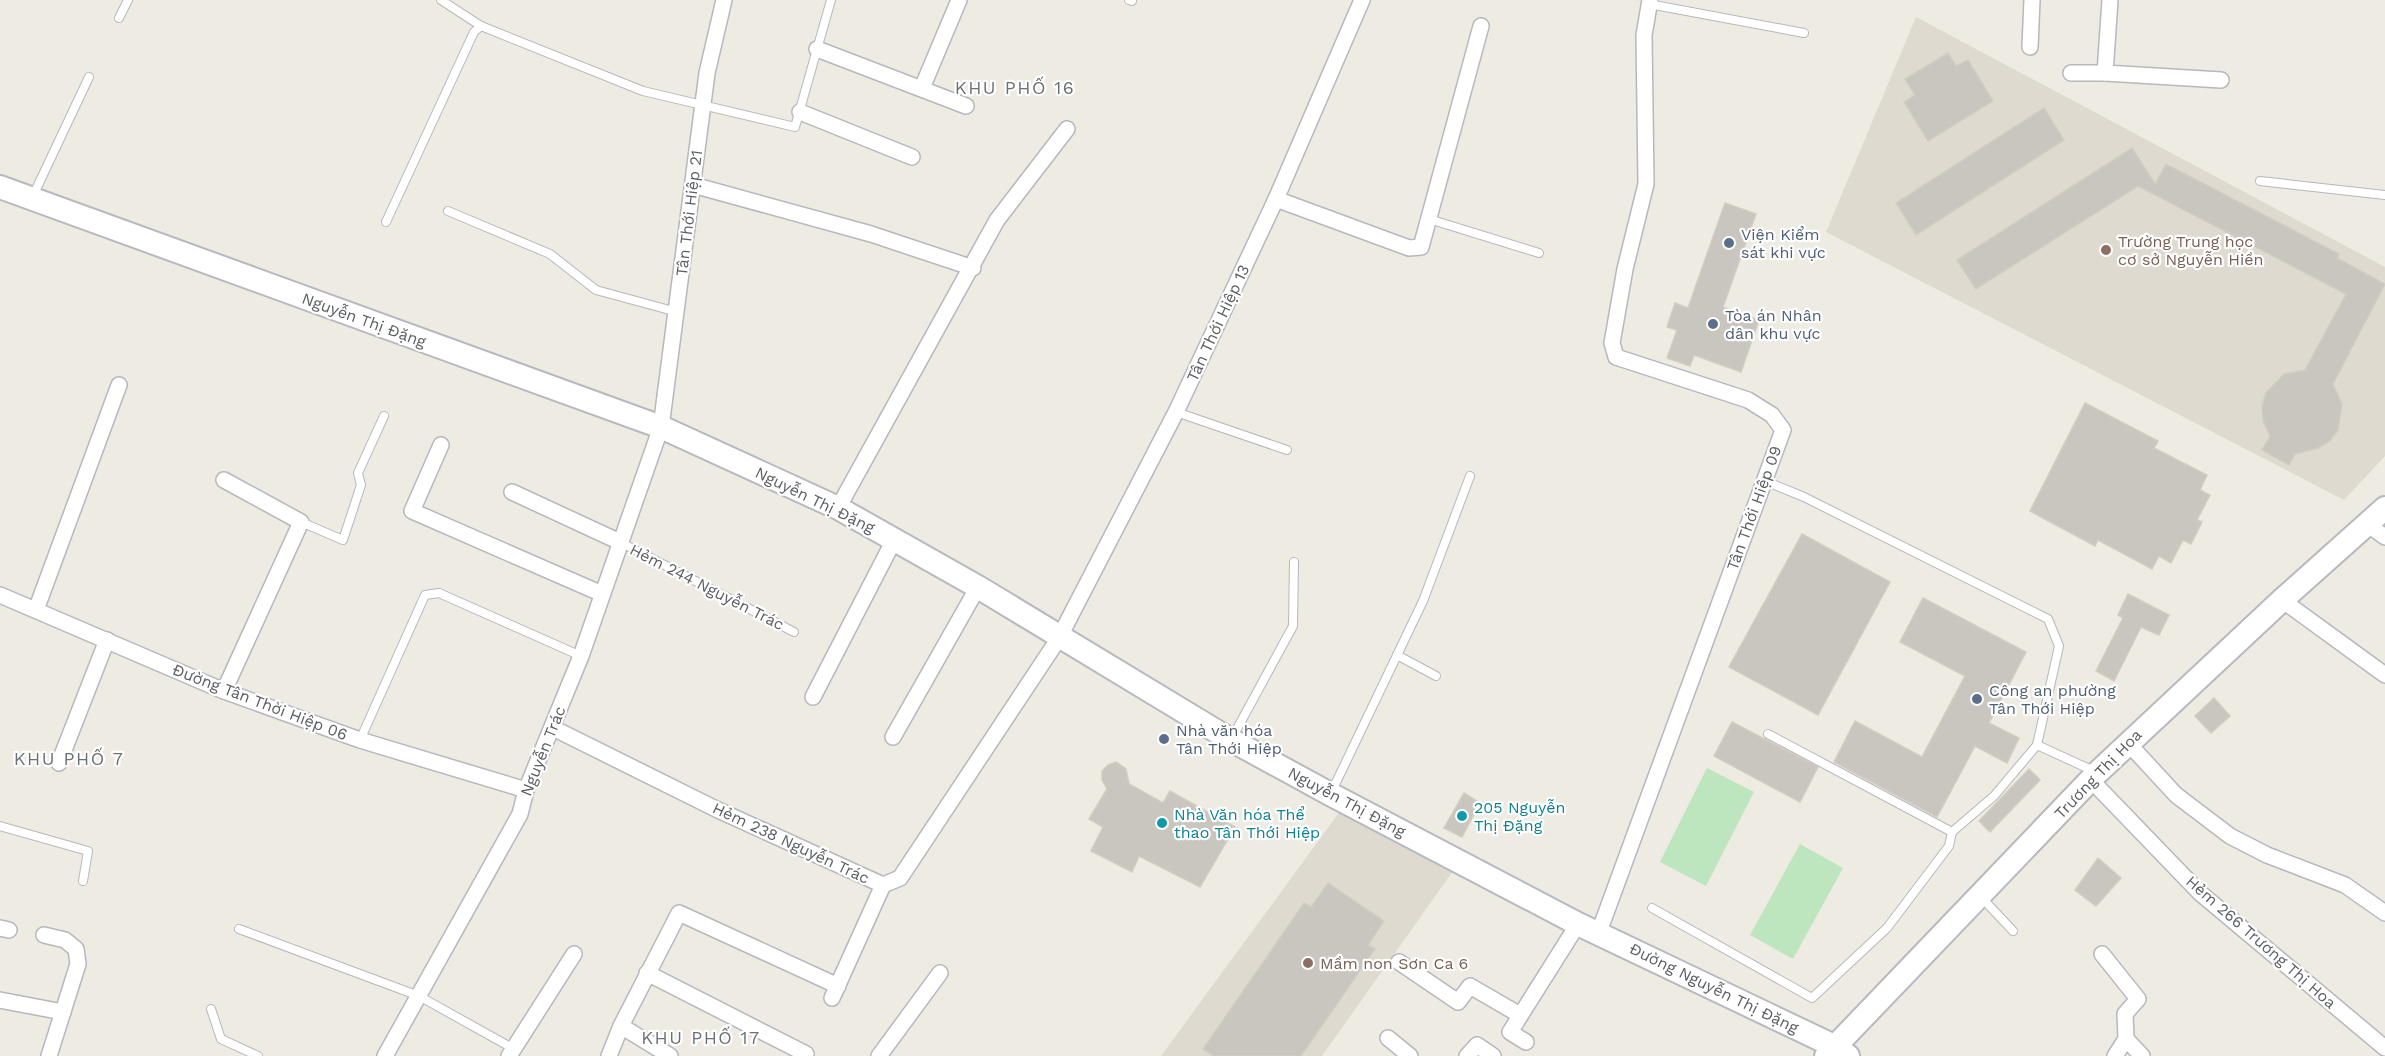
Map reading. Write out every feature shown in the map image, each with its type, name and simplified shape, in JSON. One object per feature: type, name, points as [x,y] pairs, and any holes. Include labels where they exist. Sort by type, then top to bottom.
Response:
[{"type":"street","name":"Tân Thới Hiệp 21","points":[[661,427],[707,74],[724,0]]},
{"type":"street","points":[[922,88],[959,0]]},
{"type":"street","name":"Tân Thới Hiệp 13","points":[[1059,638],[1176,412],[1276,199],[1362,0]]},
{"type":"street","points":[[2030,47],[2032,0]]},
{"type":"street","points":[[2105,73],[2110,0]]},
{"type":"street","name":"Tân Thới Hiệp 09","points":[[1520,1015],[1589,928],[1783,430],[1772,415],[1748,400],[1616,357],[1612,343],[1625,269],[1647,184],[1644,35],[1650,2]]},
{"type":"street","points":[[1276,199],[1409,248],[1421,247],[1482,26]]},
{"type":"street","points":[[817,49],[966,106]]},
{"type":"street","points":[[2071,73],[2221,80]]},
{"type":"street","points":[[800,112],[912,157]]},
{"type":"street","points":[[838,508],[973,268],[997,220],[1067,129]]},
{"type":"street","points":[[693,185],[871,234],[973,268]]},
{"type":"street","name":"Nguyễn Thị Đặng","points":[[0,187],[661,427],[838,508],[978,587],[1231,740],[1589,928]]},
{"type":"street","points":[[36,610],[119,385]]},
{"type":"street","name":"Nguyễn Trác","points":[[385,1056],[520,814],[526,790],[581,656],[600,593],[661,427]]},
{"type":"street","points":[[441,445],[412,511],[600,593]]},
{"type":"street","points":[[224,480],[301,522],[225,691]]},
{"type":"street","points":[[512,492],[620,542]]},
{"type":"street","name":"Trương Thị Hoa","points":[[1837,1053],[2128,742],[2282,600],[2376,530],[2385,508]]},
{"type":"street","points":[[813,697],[894,540]]},
{"type":"street","points":[[892,737],[978,587]]},
{"type":"street","name":"Đường Tân Thời Hiệp 06","points":[[0,595],[225,691],[360,740],[526,790]]},
{"type":"street","points":[[2282,600],[2385,675]]},
{"type":"street","name":"Hẻm 238 Nguyễn Trác","points":[[553,728],[718,810],[883,885],[900,878],[1059,638]]},
{"type":"street","points":[[59,763],[107,640]]},
{"type":"street","points":[[2128,742],[2176,795],[2230,836],[2267,855],[2345,885],[2385,913]]},
{"type":"street","name":"Hẻm 266 Trương Thị Hoa","points":[[2094,776],[2200,893],[2385,1048]]},
{"type":"street","points":[[609,1056],[646,973],[679,913],[835,992],[883,885]]},
{"type":"street","name":"Đường Nguyễn Thị Đặng","points":[[1589,928],[1837,1053]]},
{"type":"street","points":[[44,935],[65,940],[76,949],[78,964],[49,1056]]},
{"type":"street","points":[[511,1052],[574,954]]},
{"type":"street","points":[[2102,954],[2138,999],[2125,1014],[2126,1039],[2115,1056]]},
{"type":"street","points":[[1399,962],[1458,1002],[1470,986],[1520,1015],[1509,1032],[1526,1042]]},
{"type":"street","points":[[646,973],[806,1054]]},
{"type":"street","points":[[879,1056],[940,973]]},
{"type":"street","points":[[0,1000],[63,1012]]},
{"type":"street","points":[[621,1026],[670,1056]]},
{"type":"street","points":[[1388,1038],[1410,1056]]},
{"type":"street","points":[[2126,1039],[2142,1056]]},
{"type":"street","points":[[1467,1056],[1477,1045],[1493,1056]]},
{"type":"lane","points":[[119,18],[128,0]]},
{"type":"lane","points":[[441,0],[481,26],[643,91],[795,127],[831,0]]},
{"type":"lane","points":[[1650,2],[1804,33]]},
{"type":"lane","points":[[386,222],[474,32],[481,26]]},
{"type":"lane","points":[[32,199],[89,77]]},
{"type":"lane","points":[[2260,181],[2385,195]]},
{"type":"lane","points":[[448,211],[550,254],[596,290],[677,312]]},
{"type":"lane","points":[[1429,219],[1539,253]]},
{"type":"lane","points":[[1176,412],[1287,450]]},
{"type":"lane","points":[[301,522],[343,540],[361,485],[358,473],[384,416]]},
{"type":"lane","points":[[1330,794],[1423,601],[1470,476]]},
{"type":"lane","points":[[1652,908],[1812,998],[1887,928],[1949,846],[1952,832],[1994,796],[2037,745],[2059,646],[2048,619],[1804,496],[1765,481]]},
{"type":"lane","name":"Hẻm 244 Nguyễn Trác","points":[[620,542],[794,632]]},
{"type":"lane","points":[[1231,740],[1293,626],[1294,562]]},
{"type":"lane","points":[[360,740],[425,595],[439,593],[581,656]]},
{"type":"lane","points":[[1397,655],[1436,676]]},
{"type":"lane","points":[[1768,734],[1952,832]]},
{"type":"lane","points":[[2037,745],[2094,776]]},
{"type":"lane","points":[[0,826],[88,851],[83,881]]},
{"type":"lane","points":[[1981,897],[2013,931]]},
{"type":"lane","points":[[239,929],[419,996],[511,1052]]},
{"type":"lane","points":[[211,1010],[221,1039],[258,1056]]},
{"type":"shaded area","name":"Trường Trung học cơ sở Nguyễn Hiền","points":[[1916,17],[2385,267],[2385,456],[2344,500],[1826,232]]},
{"type":"shaded area","name":"Mầm non Sơn Ca 6","points":[[1341,810],[1453,871],[1322,1056],[1161,1056]]},
{"type":"green space","points":[[1707,768],[1754,792],[1706,886],[1660,862]]},
{"type":"green space","points":[[1800,844],[1843,868],[1793,959],[1750,935]]},
{"type":"building","points":[[1948,53],[1956,66],[1968,60],[1993,101],[1928,141],[1904,102],[1915,95],[1905,79]]},
{"type":"building","points":[[2044,108],[2064,140],[1916,235],[1896,203]]},
{"type":"building","points":[[2132,148],[2155,184],[2166,164],[2339,254],[2337,258],[2385,284],[2333,384],[2342,404],[2338,430],[2330,441],[2318,448],[2295,454],[2289,465],[2262,450],[2270,436],[2263,420],[2262,406],[2266,393],[2284,374],[2305,370],[2346,294],[2138,186],[1976,289],[1957,260]]},
{"type":"building","points":[[1725,203],[1756,214],[1723,307],[1759,320],[1741,372],[1694,355],[1690,366],[1667,358],[1677,330],[1667,327],[1675,303],[1688,308]]},
{"type":"building","points":[[2085,403],[2158,441],[2154,448],[2207,475],[2200,490],[2210,495],[2197,520],[2202,522],[2191,544],[2183,540],[2171,563],[2159,556],[2152,569],[2098,540],[2095,546],[2030,511]]},
{"type":"building","points":[[1802,534],[1890,582],[1818,715],[1729,667]]},
{"type":"building","points":[[2128,594],[2169,615],[2159,635],[2141,627],[2114,681],[2096,671],[2123,618],[2118,615]]},
{"type":"building","name":"Công an phường Tân Thới Hiệp","points":[[1923,598],[2026,652],[1989,723],[2019,738],[2007,763],[1975,746],[1937,817],[1834,762],[1855,721],[1922,757],[1965,676],[1900,642]]},
{"type":"building","points":[[2214,698],[2230,716],[2211,733],[2195,716]]},
{"type":"building","points":[[1732,722],[1818,767],[1800,802],[1714,756]]},
{"type":"building","name":"Nhà Văn hóa Thể thao Tân Thới Hiệp","points":[[1116,762],[1126,769],[1129,784],[1163,803],[1170,791],[1235,827],[1200,887],[1139,856],[1132,872],[1091,851],[1103,827],[1089,819],[1107,789],[1102,780],[1102,771],[1108,765]]},
{"type":"building","points":[[2029,769],[2040,780],[1990,832],[1979,821]]},
{"type":"building","name":"205 Nguyễn Thị Đặng","points":[[1464,793],[1480,803],[1462,837],[1444,828]]},
{"type":"building","points":[[2098,858],[2121,878],[2096,906],[2075,890]]},
{"type":"building","points":[[1328,883],[1384,921],[1368,945],[1375,949],[1301,1056],[1214,1056],[1203,1049],[1304,903],[1311,907]]},
{"type":"place","name":"Viện Kiểm sát khi vực","points":[[1729,243]]},
{"type":"place","name":"Trường Trung học cơ sở Nguyễn Hiền","points":[[2106,250]]},
{"type":"place","name":"Tòa án Nhân dân khu vực","points":[[1713,324]]},
{"type":"place","name":"Công an phường Tân Thới Hiệp","points":[[1977,699]]},
{"type":"place","name":"Nhà văn hóa Tân Thới Hiệp","points":[[1164,739]]},
{"type":"place","name":"205 Nguyễn Thị Đặng","points":[[1462,816]]},
{"type":"place","name":"Nhà Văn hóa Thể thao Tân Thới Hiệp","points":[[1162,823]]},
{"type":"place","name":"Mầm non Sơn Ca 6","points":[[1308,963]]},
{"type":"district","name":"KHU PHỐ 16","points":[[1015,87]]},
{"type":"district","name":"KHU PHỐ 7","points":[[69,758]]},
{"type":"district","name":"KHU PHỐ 17","points":[[701,1037]]}]
